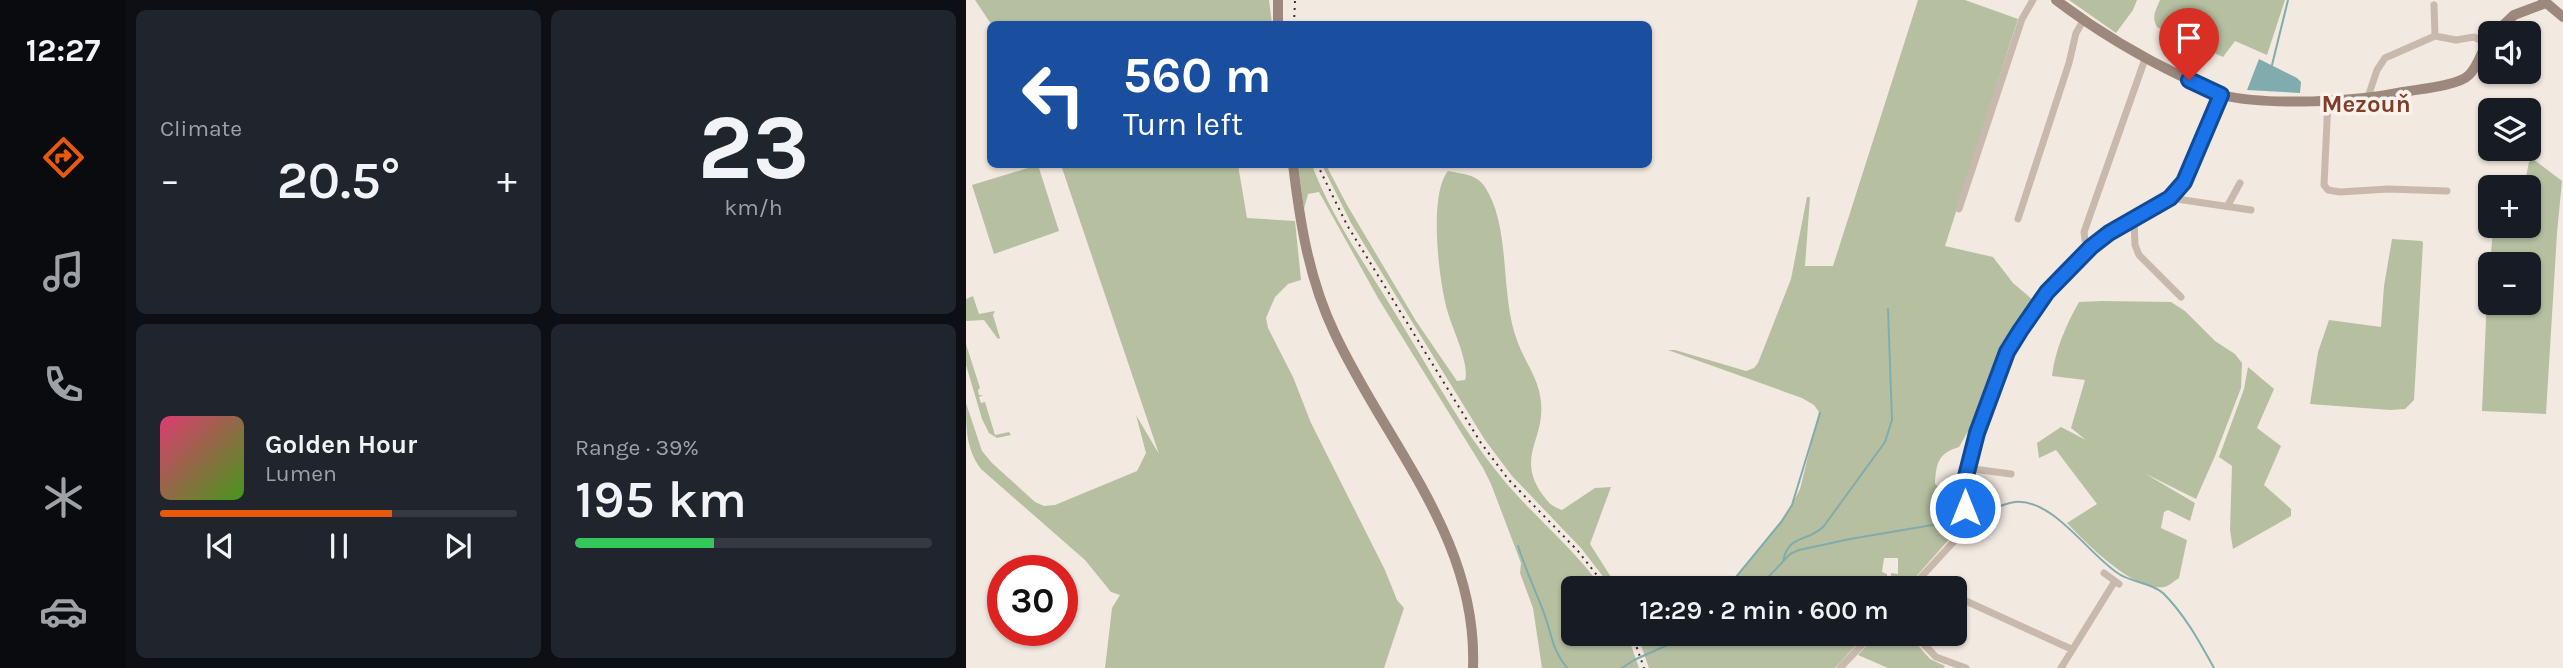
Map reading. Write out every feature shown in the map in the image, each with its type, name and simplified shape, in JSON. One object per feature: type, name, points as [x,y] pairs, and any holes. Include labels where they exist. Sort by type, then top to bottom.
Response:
[{"type":"street","points":[[1278,0],[1278,21]]},
{"type":"street","points":[[1959,209],[2022,19],[2033,0]]},
{"type":"street","points":[[2056,0],[2083,21],[2145,59],[2221,95],[2328,100],[2397,94],[2463,80],[2478,61]]},
{"type":"street","points":[[2508,21],[2544,1],[2563,17]]},
{"type":"street","points":[[2434,5],[2435,36]]},
{"type":"street","points":[[2018,219],[2069,64],[2076,33],[2083,21]]},
{"type":"street","points":[[2368,96],[2377,70],[2385,58],[2435,36],[2456,40],[2478,38]]},
{"type":"street","points":[[2091,247],[2085,240],[2084,232],[2145,59]]},
{"type":"street","points":[[1922,576],[1966,525],[1962,492],[1966,468],[2007,352],[2047,292],[2091,247],[2109,233],[2170,198],[2184,182],[2221,95]]},
{"type":"street","points":[[2328,100],[2324,185],[2328,190],[2447,191]]},
{"type":"street","points":[[1293,168],[1310,270],[1322,303],[1350,365],[1444,527],[1457,559],[1470,611],[1473,668]]},
{"type":"street","points":[[2228,205],[2240,183]]},
{"type":"street","points":[[2170,198],[2251,210]]},
{"type":"street","points":[[2134,219],[2135,245],[2139,255],[2181,297]]},
{"type":"street","points":[[1966,468],[2011,474]]},
{"type":"street","points":[[2061,668],[2071,649],[2117,583],[2104,573]]},
{"type":"street","points":[[1967,601],[2071,649]]},
{"type":"street","points":[[1840,668],[1861,646]]},
{"type":"street","points":[[1925,646],[1936,657],[1966,668]]},
{"type":"green space","points":[[975,0],[1269,0],[1272,21],[989,21]]},
{"type":"green space","points":[[1918,0],[1965,0],[2018,19],[1945,246],[1993,257],[2013,283],[2033,300],[1999,354],[1971,426],[1959,447],[1942,456],[1937,465],[1935,484],[1940,488],[1951,486],[1958,514],[1954,518],[1961,518],[1960,527],[1917,576],[1891,576],[1891,573],[1898,574],[1898,558],[1884,558],[1882,572],[1887,576],[1736,576],[1763,545],[1790,508],[1800,489],[1819,412],[1814,405],[1802,398],[1668,350],[1746,371],[1754,368],[1791,279],[1807,197],[1810,197],[1805,266],[1833,266]]},
{"type":"green space","points":[[2069,0],[2137,0],[2116,33]]},
{"type":"green space","points":[[2160,0],[2285,0],[2267,55],[2235,41],[2223,57],[2157,27],[2154,17]]},
{"type":"green space","points":[[2536,161],[2562,181],[2546,414],[2482,411],[2486,315],[2541,315],[2541,252],[2491,252],[2492,238],[2541,238],[2541,175],[2526,175],[2529,162]]},
{"type":"green space","points":[[1028,168],[1039,168],[1059,231],[994,254],[972,185]]},
{"type":"green space","points":[[1062,168],[1239,168],[1247,218],[1295,221],[1301,280],[1288,284],[1275,297],[1266,318],[1268,328],[1293,377],[1311,423],[1385,570],[1397,600],[1404,608],[1384,668],[1105,668],[1112,608],[1120,595],[1111,592],[1085,560],[981,469],[970,446],[966,403],[982,451],[1035,502],[1044,506],[1055,505],[1137,471],[1146,453],[1136,415],[1159,454]]},
{"type":"green space","points":[[1298,168],[1313,168],[1350,240],[1487,459],[1514,492],[1593,576],[1561,576],[1561,646],[1631,646],[1639,668],[1542,668],[1533,608],[1520,573],[1521,563],[1491,484],[1378,298],[1319,192],[1308,194],[1304,209]]},
{"type":"green space","points":[[1324,168],[1328,168],[1416,321],[1457,381],[1465,380],[1466,374],[1441,282],[1437,240],[1438,199],[1448,171],[1473,177],[1485,187],[1499,222],[1512,324],[1540,394],[1541,415],[1531,469],[1542,494],[1562,510],[1595,488],[1611,487],[1590,544],[1610,576],[1603,576],[1581,548],[1512,476],[1485,440],[1351,223]]},
{"type":"green space","points":[[2392,239],[2423,243],[2414,400],[2405,409],[2390,410],[2310,404],[2318,352],[2329,320],[2381,327],[2384,286]]},
{"type":"green space","points":[[973,296],[979,314],[995,311],[993,315],[1000,338],[998,339],[984,320],[966,321],[966,299]]},
{"type":"green space","points":[[2079,302],[2171,302],[2185,311],[2242,363],[2241,388],[2196,499],[2144,473],[2195,503],[2190,521],[2168,510],[2164,512],[2161,528],[2187,540],[2179,578],[2164,587],[2152,587],[2125,574],[2075,532],[2067,523],[2097,504],[2056,450],[2039,458],[2037,443],[2061,427],[2086,440],[2071,428],[2085,380],[2052,376],[2062,338]]},
{"type":"green space","points":[[966,344],[980,388],[979,395],[983,395],[979,397],[981,403],[985,402],[995,435],[1009,432],[1011,435],[997,438],[989,433],[982,419],[966,365]]},
{"type":"green space","points":[[2248,367],[2274,389],[2257,428],[2281,446],[2264,485],[2291,509],[2291,516],[2233,549],[2230,530],[2232,466],[2219,457],[2244,389]]},
{"type":"green space","points":[[1641,646],[1855,646],[1835,668],[1649,668]]},
{"type":"green space","points":[[1866,646],[1919,646],[1930,659],[1945,666],[1888,668],[1858,655]]},
{"type":"water","points":[[2259,59],[2297,78],[2301,82],[2300,93],[2247,90]]},
{"type":"waterway","points":[[2272,65],[2288,0]]},
{"type":"waterway","points":[[1783,561],[1794,542],[1812,535],[1824,526],[1885,442],[1892,420],[1888,309]]},
{"type":"waterway","points":[[1737,576],[1792,505],[1820,413]]},
{"type":"waterway","points":[[1969,519],[2015,502],[2029,503],[2043,509],[2070,529],[2119,574],[2163,593],[2185,619],[2214,668]]},
{"type":"waterway","points":[[1769,576],[1790,554],[1799,550],[1962,520]]},
{"type":"waterway","points":[[1518,546],[1554,646],[1567,668]]},
{"type":"waterway","points":[[1622,668],[1665,646]]},
{"type":"railway","points":[[1294,21],[1295,0]]},
{"type":"railway","points":[[1319,168],[1347,225],[1481,443],[1508,479],[1578,551],[1598,576]]},
{"type":"railway","points":[[1636,646],[1644,668]]},
{"type":"district","name":"Mezouň","points":[[2366,104]]},
{"type":"route","points":[[1965,508],[1962,492],[1966,468],[2007,352],[2020,331],[2047,292],[2091,247],[2126,222],[2170,198],[2184,182],[2221,95],[2189,80]]}]
